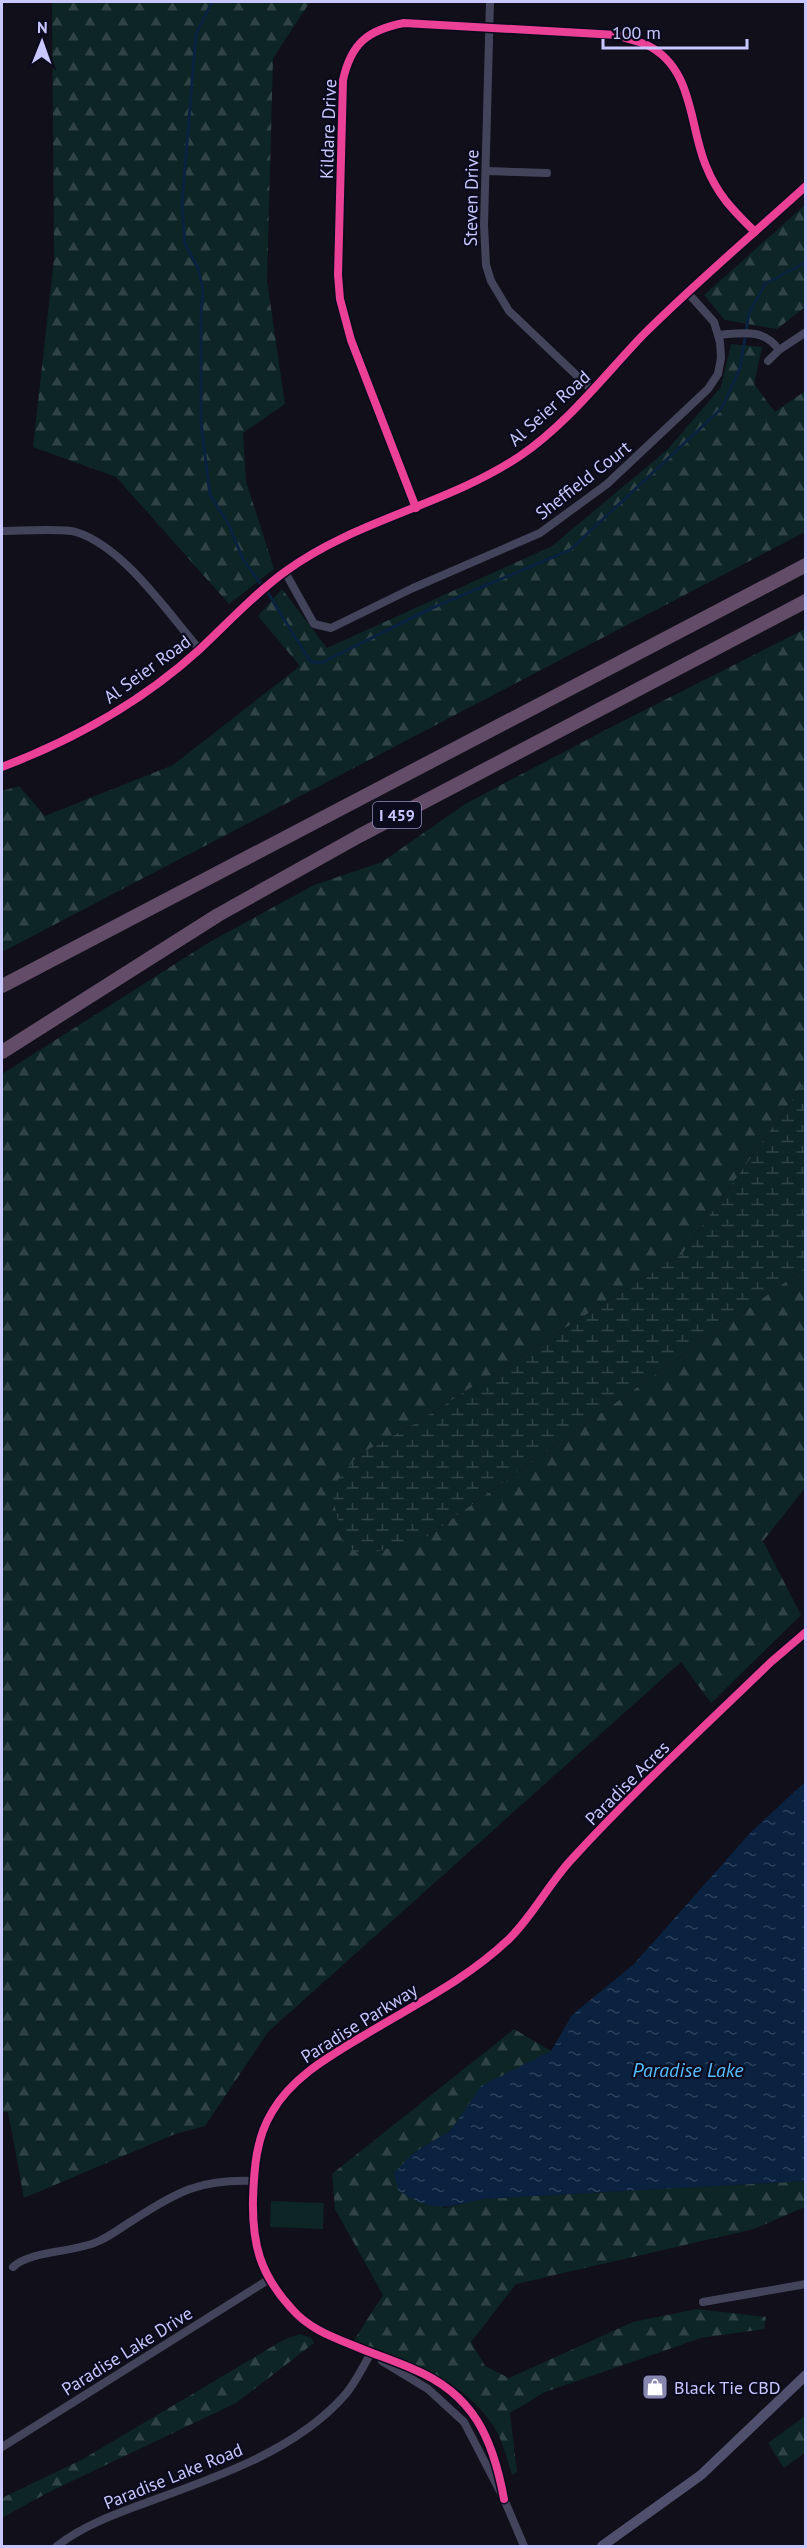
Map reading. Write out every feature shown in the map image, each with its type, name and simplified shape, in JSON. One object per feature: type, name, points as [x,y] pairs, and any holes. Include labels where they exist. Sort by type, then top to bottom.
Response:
[{"type":"highway","name":"I 459","points":[[2,986],[806,565]]},
{"type":"highway","name":"I 459","points":[[2,1052],[218,915],[359,836],[806,601]]},
{"type":"main road","points":[[602,2547],[701,2475],[806,2375]]},
{"type":"street","name":"Steven Drive","points":[[490,2],[484,249],[491,281],[509,311],[592,390]]},
{"type":"street","name":"Kildare Drive","points":[[416,508],[351,340],[340,299],[338,275],[343,80],[351,52],[360,42],[387,26],[404,22],[617,35],[648,46],[662,56],[680,78],[688,98],[705,165],[722,199],[755,232]]},
{"type":"street","points":[[486,171],[547,173]]},
{"type":"street","name":"Al Seier Road","points":[[2,767],[33,755],[109,716],[168,676],[200,650],[260,592],[285,572],[343,537],[459,490],[522,455],[548,434],[687,292],[806,186]]},
{"type":"street","name":"Sheffield Court","points":[[285,572],[314,624],[331,628],[413,588],[540,533],[607,484],[708,389],[718,374],[720,342],[714,322],[687,292]]},
{"type":"street","points":[[768,361],[779,350],[806,332]]},
{"type":"street","points":[[718,335],[739,333],[765,335],[779,350]]},
{"type":"street","points":[[2,531],[75,532],[111,549],[200,650]]},
{"type":"street","name":"Paradise Acres","points":[[482,1964],[512,1937],[570,1862],[771,1662],[806,1632]]},
{"type":"street","name":"Paradise Parkway","points":[[482,1964],[326,2059],[298,2080],[272,2112],[264,2128],[255,2159],[253,2226],[258,2254],[268,2280],[288,2306],[310,2327],[433,2378],[450,2389],[464,2403],[485,2433],[497,2462],[504,2499]]},
{"type":"street","points":[[13,2266],[26,2258],[62,2252],[99,2241],[164,2200],[188,2188],[213,2182],[254,2181]]},
{"type":"street","name":"Paradise Lake Drive","points":[[2,2447],[268,2280]]},
{"type":"street","points":[[703,2302],[806,2284]]},
{"type":"street","name":"Paradise Parkway","points":[[371,2354],[408,2379],[428,2389],[454,2411],[471,2434],[525,2547]]},
{"type":"street","name":"Paradise Lake Road","points":[[57,2547],[76,2533],[97,2522],[232,2471],[278,2447],[328,2411],[345,2395],[371,2354]]},
{"type":"green space","points":[[52,2],[310,2],[273,58],[267,281],[285,404],[243,433],[246,481],[274,569],[229,604],[116,477],[33,447],[54,259]]},
{"type":"green space","points":[[805,205],[805,307],[777,329],[725,320],[704,295]]},
{"type":"green space","points":[[731,344],[762,347],[754,384],[775,412],[805,391],[805,532],[2,952],[2,791],[19,786],[45,816],[173,765],[300,666],[258,616],[282,589],[327,648],[552,546],[668,449],[721,387]]},
{"type":"green space","points":[[805,629],[805,1082],[682,1254],[414,1424],[357,1456],[425,1538],[805,1268],[805,1488],[763,1541],[801,1615],[711,1703],[681,1662],[268,2032],[205,2126],[175,2134],[24,2198],[8,2112],[2,2112],[2,1074],[208,943],[314,885],[382,862],[465,804]]},
{"type":"green space","points":[[805,1082],[805,1268],[425,1538],[361,1556],[343,1542],[331,1489],[357,1456],[414,1424],[682,1254]]},
{"type":"green space","points":[[514,2029],[551,2051],[481,2087],[450,2131],[412,2154],[444,2208],[483,2199],[805,2181],[805,2207],[754,2229],[516,2284],[471,2342],[485,2366],[509,2378],[633,2322],[697,2309],[766,2317],[764,2329],[701,2338],[545,2392],[510,2413],[517,2472],[512,2475],[497,2432],[481,2410],[466,2396],[450,2383],[413,2363],[354,2340],[383,2295],[335,2209],[332,2174]]},
{"type":"green space","points":[[271,2201],[324,2203],[323,2229],[270,2227]]},
{"type":"green space","points":[[300,2334],[311,2338],[314,2343],[236,2403],[47,2493],[2,2518],[2,2498],[83,2459],[285,2339]]},
{"type":"green space","points":[[805,2416],[805,2453],[784,2468],[768,2443]]},
{"type":"water","name":"Paradise Lake","points":[[805,1782],[805,2181],[483,2199],[448,2206],[420,2202],[398,2190],[394,2173],[412,2154],[450,2131],[481,2086],[551,2051],[572,2015],[634,1964],[750,1833]]},
{"type":"waterway","points":[[212,2],[196,34],[182,204],[185,244],[198,268],[203,290],[201,423],[210,495],[228,523],[243,559],[260,583]]},
{"type":"waterway","points":[[268,593],[306,655],[312,662],[321,663],[432,608],[570,550],[722,408],[740,368],[749,313],[765,284],[806,262]]},
{"type":"cycle path","points":[[416,508],[351,340],[340,299],[338,275],[343,80],[351,57],[363,41],[380,30],[404,23],[617,35],[647,45],[662,55],[674,68],[688,99],[701,150],[711,177],[727,202],[755,232]]},
{"type":"cycle path","points":[[2,767],[81,732],[155,686],[200,649],[274,580],[313,553],[342,538],[463,487],[520,456],[569,415],[642,336],[806,186]]},
{"type":"cycle path","points":[[504,2499],[494,2457],[486,2438],[466,2405],[451,2391],[434,2379],[413,2369],[321,2332],[305,2322],[272,2283],[256,2244],[253,2215],[255,2165],[262,2132],[280,2100],[313,2068],[457,1980],[508,1940],[563,1870],[619,1809],[771,1662],[806,1632]]},
{"type":"place","name":"Black Tie CBD","points":[[655,2387]]}]
